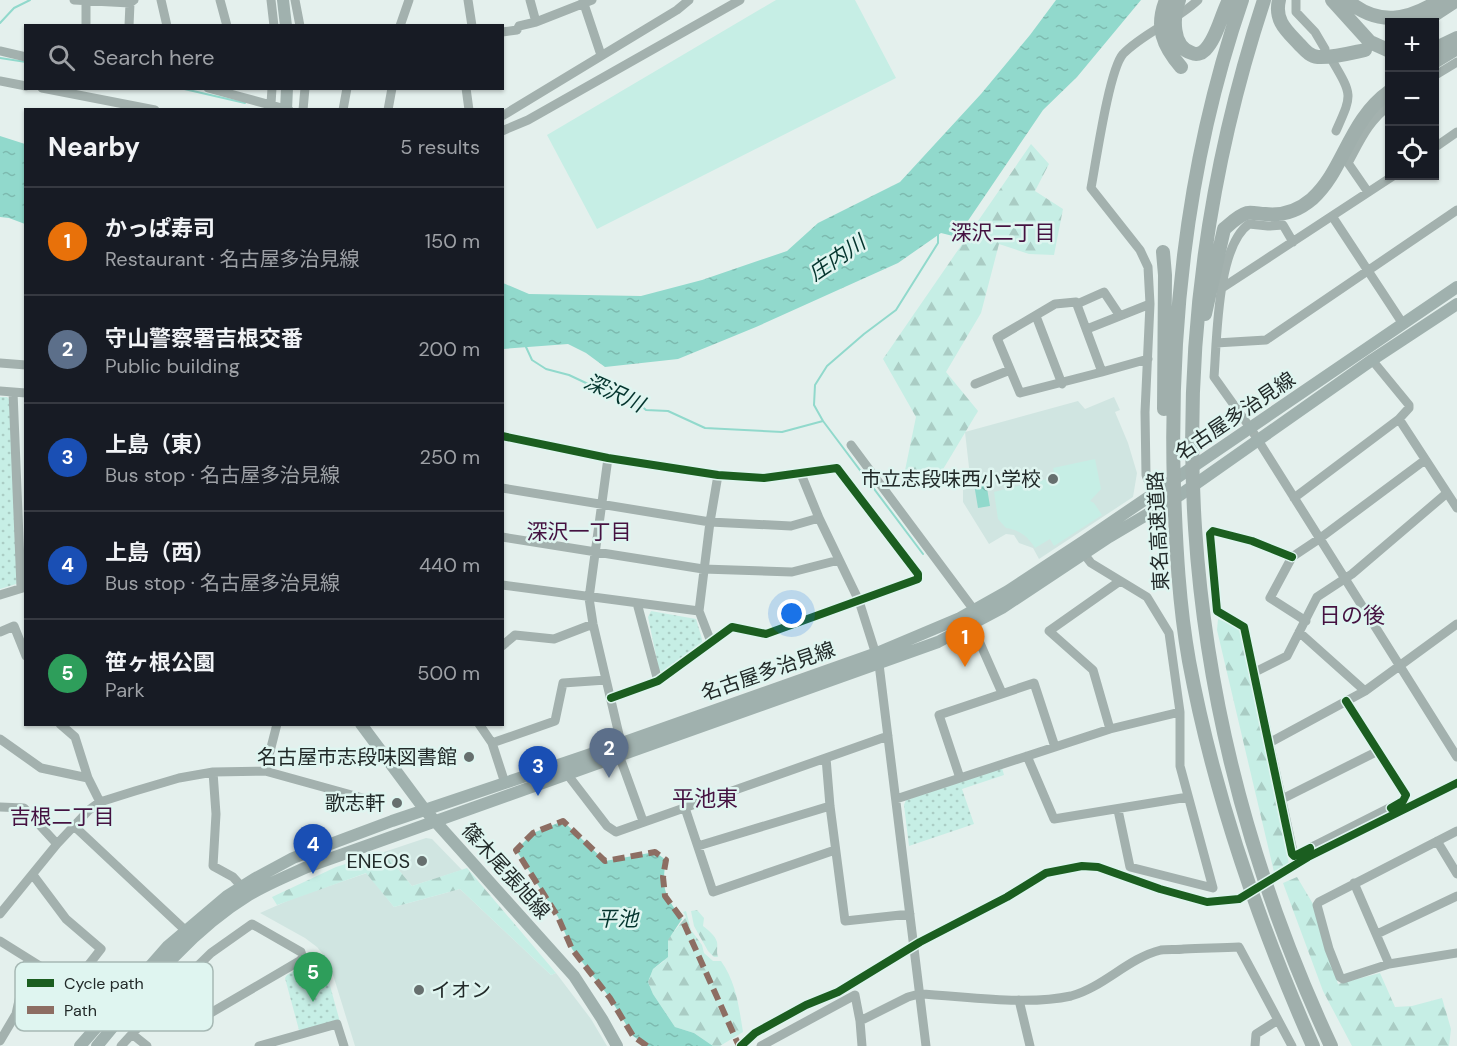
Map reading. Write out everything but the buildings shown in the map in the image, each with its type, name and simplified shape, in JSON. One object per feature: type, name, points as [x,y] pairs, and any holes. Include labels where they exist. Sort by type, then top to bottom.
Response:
[{"type":"highway","points":[[1166,0],[1162,9],[1161,22],[1163,40],[1181,67]]},
{"type":"highway","points":[[1179,0],[1175,17],[1177,38],[1185,50],[1191,53],[1201,53],[1212,37],[1229,0]]},
{"type":"highway","name":"東名高速道路","points":[[1242,0],[1229,38],[1209,118],[1188,227],[1176,326],[1170,462],[1179,584],[1189,659],[1212,767],[1255,907],[1313,1046]]},
{"type":"highway","name":"東名高速道路","points":[[1264,0],[1235,99],[1214,195],[1198,305],[1192,393],[1191,457],[1196,557],[1215,692],[1239,794],[1272,903],[1332,1046]]},
{"type":"highway","points":[[1279,0],[1278,16],[1284,28],[1311,55],[1324,57],[1365,50]]},
{"type":"highway","points":[[1332,0],[1370,42],[1385,49]]},
{"type":"highway","points":[[1347,0],[1373,15],[1393,18],[1415,14],[1440,0]]},
{"type":"highway","points":[[1429,18],[1457,0]]},
{"type":"highway","points":[[1439,47],[1457,38]]},
{"type":"highway","points":[[1439,59],[1457,48]]},
{"type":"highway","points":[[1192,393],[1208,299],[1224,229],[1246,213],[1280,214],[1299,208],[1308,202],[1326,182],[1364,115],[1385,94]]},
{"type":"highway","points":[[1163,252],[1165,275],[1164,387],[1170,462]]},
{"type":"main road","points":[[283,0],[286,24]]},
{"type":"main road","points":[[287,90],[287,108]]},
{"type":"main road","name":"名古屋多治見線","points":[[878,658],[974,610],[1024,580],[1154,494],[1253,434],[1457,287]]},
{"type":"main road","name":"名古屋多治見線","points":[[154,962],[185,930],[227,896],[293,858],[425,810],[505,783],[620,749],[878,658],[938,642],[972,625],[1206,477],[1253,434],[1279,426],[1372,360],[1457,304]]},
{"type":"main road","name":"篠木尾張旭線","points":[[362,726],[435,822],[574,976],[617,1046]]},
{"type":"main road","name":"名古屋多治見線","points":[[169,962],[197,934],[248,896],[307,867],[567,774],[620,749]]},
{"type":"main road","name":"名古屋多治見線","points":[[80,1046],[94,1031]]},
{"type":"main road","name":"名古屋多治見線","points":[[97,1046],[110,1031]]},
{"type":"street","points":[[74,0],[132,1],[129,24]]},
{"type":"street","points":[[86,0],[86,24]]},
{"type":"street","points":[[161,0],[167,24]]},
{"type":"street","points":[[220,0],[226,24]]},
{"type":"street","points":[[272,0],[274,24]]},
{"type":"street","points":[[295,0],[300,24]]},
{"type":"street","points":[[401,24],[409,0]]},
{"type":"street","points":[[468,0],[472,24]]},
{"type":"street","points":[[530,0],[536,22]]},
{"type":"street","points":[[504,115],[677,10],[688,0]]},
{"type":"street","points":[[504,130],[528,120],[740,0]]},
{"type":"street","points":[[1159,508],[1146,475],[1145,412],[1150,304],[1148,267],[1140,250],[1090,188],[1111,86],[1122,55],[1198,0]]},
{"type":"street","points":[[1296,0],[1296,12],[1315,32],[1325,49]]},
{"type":"street","points":[[504,32],[518,30],[519,26],[536,22],[586,1],[601,56]]},
{"type":"street","points":[[0,51],[24,57]]},
{"type":"street","points":[[1333,62],[1347,86],[1350,101],[1336,130]]},
{"type":"street","points":[[1439,73],[1457,62]]},
{"type":"street","points":[[0,81],[24,86]]},
{"type":"street","points":[[52,90],[144,108]]},
{"type":"street","points":[[226,90],[282,108]]},
{"type":"street","points":[[271,104],[272,90]]},
{"type":"street","points":[[303,108],[305,90]]},
{"type":"street","points":[[343,108],[347,90]]},
{"type":"street","points":[[388,108],[392,90]]},
{"type":"street","points":[[466,90],[469,108]]},
{"type":"street","points":[[1368,192],[1348,163],[1367,128],[1385,109]]},
{"type":"street","points":[[1439,145],[1457,132]]},
{"type":"street","points":[[1222,288],[1387,180]]},
{"type":"street","points":[[1216,343],[1266,340],[1457,210]]},
{"type":"street","points":[[1332,216],[1403,324]]},
{"type":"street","points":[[1293,242],[1283,225],[1249,224],[1236,238],[1225,267],[1214,377],[1294,498],[1457,757]]},
{"type":"street","points":[[1119,316],[1104,292],[1077,304],[1076,302],[1055,304],[997,338],[1020,393],[1062,384],[1148,359]]},
{"type":"street","points":[[1077,304],[1102,372]]},
{"type":"street","points":[[1087,329],[1150,304]]},
{"type":"street","points":[[1036,316],[1062,384]]},
{"type":"street","points":[[1294,498],[1400,418],[1409,408],[1409,405],[1372,360]]},
{"type":"street","points":[[0,363],[24,365]]},
{"type":"street","points":[[975,384],[1010,370]]},
{"type":"street","points":[[0,391],[24,393]]},
{"type":"street","points":[[0,595],[23,587],[13,392]]},
{"type":"street","points":[[1400,418],[1457,508]]},
{"type":"street","points":[[504,436],[608,458],[718,475],[764,478],[837,468],[918,574],[918,579],[766,634],[732,627],[658,681],[611,698]]},
{"type":"street","points":[[851,446],[974,610]]},
{"type":"street","points":[[608,458],[589,598],[620,749],[643,821]]},
{"type":"street","points":[[1306,621],[1270,598],[1292,556],[1319,539],[1425,460]]},
{"type":"street","points":[[801,474],[819,518],[859,601],[878,658],[926,1046]]},
{"type":"street","points":[[711,642],[699,611],[703,569],[718,475]]},
{"type":"street","points":[[504,488],[710,522],[791,526],[819,518]]},
{"type":"street","points":[[1253,673],[1287,656],[1317,597],[1345,579],[1447,492]]},
{"type":"street","points":[[1292,556],[1252,541],[1213,531],[1210,534],[1217,612],[1244,627],[1294,856],[1403,801],[1406,795],[1347,701]]},
{"type":"street","points":[[504,537],[703,569],[792,572],[839,560]]},
{"type":"street","points":[[1084,554],[1091,563],[1147,597],[1168,633],[1180,712],[1180,766],[1212,888],[1130,867],[1118,810]]},
{"type":"street","points":[[1110,729],[1093,670],[1049,631],[1120,581]]},
{"type":"street","points":[[504,585],[699,611]]},
{"type":"street","points":[[637,603],[658,681]]},
{"type":"street","points":[[504,644],[515,635],[554,639],[593,624]]},
{"type":"street","points":[[1269,743],[1365,691],[1457,624]]},
{"type":"street","points":[[972,625],[1002,693]]},
{"type":"street","points":[[0,632],[14,626],[24,651]]},
{"type":"street","points":[[1299,632],[1365,691]]},
{"type":"street","points":[[492,743],[555,721],[563,683],[606,680]]},
{"type":"street","points":[[960,778],[939,715],[1002,693],[1034,683],[1055,747]]},
{"type":"street","points":[[896,799],[1110,729],[1180,712]]},
{"type":"street","points":[[62,726],[75,737],[88,778],[100,802]]},
{"type":"street","points":[[265,771],[276,726]]},
{"type":"street","points":[[479,726],[492,743],[505,783]]},
{"type":"street","points":[[567,774],[607,826],[616,831],[888,735]]},
{"type":"street","points":[[0,740],[41,768],[88,778]]},
{"type":"street","points":[[1280,800],[1378,751]]},
{"type":"street","points":[[1027,756],[1054,819],[1188,797]]},
{"type":"street","points":[[826,758],[845,921],[910,914]]},
{"type":"street","points":[[0,914],[57,844],[100,802],[179,778],[213,772],[265,771],[376,802]]},
{"type":"street","points":[[213,772],[216,814],[213,866],[233,877],[242,887]]},
{"type":"street","points":[[698,846],[830,806]]},
{"type":"street","points":[[0,807],[24,808],[57,844]]},
{"type":"street","points":[[685,808],[713,892],[835,850]]},
{"type":"street","points":[[74,826],[185,930]]},
{"type":"street","points":[[1457,831],[1354,883],[1317,905],[1340,977],[1343,979],[1389,964],[1457,953]]},
{"type":"street","points":[[1437,841],[1457,874]]},
{"type":"street","points":[[33,875],[66,919],[101,949],[91,962]]},
{"type":"street","points":[[1354,883],[1389,964]]},
{"type":"street","points":[[1377,934],[1457,896]]},
{"type":"street","points":[[201,962],[210,953],[252,924],[301,952],[303,958],[213,1011]]},
{"type":"street","points":[[0,941],[33,962]]},
{"type":"street","points":[[860,1021],[908,997],[919,994],[1019,1000],[1054,999],[1073,995],[1113,976],[1131,963],[1161,950],[1239,947],[1292,1046]]},
{"type":"street","points":[[761,1046],[855,995],[862,1046]]},
{"type":"street","points":[[1019,1000],[1030,1046]]},
{"type":"street","points":[[0,1041],[15,1016]]},
{"type":"street","points":[[1255,1046],[1256,1034],[1278,1020]]},
{"type":"street","points":[[259,1046],[337,1024],[344,1046]]},
{"type":"street","points":[[122,1046],[135,1031]]},
{"type":"street","points":[[132,1034],[147,1046]]},
{"type":"shaded area","name":"市立志段味西小学校","points":[[1114,397],[1120,410],[1115,412],[1137,473],[1133,497],[1039,559],[1033,548],[1019,543],[1014,535],[1006,534],[989,544],[963,502],[963,490],[971,485],[965,432],[1078,401],[1085,409]]},
{"type":"shaded area","name":"ENEOS","points":[[426,838],[432,839],[462,870],[412,886],[384,852]]},
{"type":"shaded area","points":[[367,873],[394,907],[460,889],[551,975],[556,973],[591,1019],[607,1046],[355,1046],[326,958],[305,938],[260,913],[294,898]]},
{"type":"green space","points":[[776,0],[855,0],[896,78],[597,229],[547,135]]},
{"type":"green space","points":[[1031,144],[1049,164],[1035,191],[1063,209],[1054,255],[1029,254],[999,244],[981,313],[946,372],[978,411],[936,481],[903,480],[916,417],[883,359]]},
{"type":"green space","points":[[0,397],[7,397],[11,401],[19,581],[0,589]]},
{"type":"green space","points":[[1095,459],[1101,489],[1090,501],[1102,515],[1054,546],[1050,539],[1035,548],[1026,537],[1015,530],[1006,528],[998,519],[994,492],[1055,477],[1053,468]]},
{"type":"green space","points":[[651,611],[696,619],[702,639],[702,642],[665,673],[659,670],[648,617]]},
{"type":"green space","points":[[1218,619],[1242,631],[1289,864],[1274,872],[1217,630]]},
{"type":"green space","points":[[1002,768],[1004,775],[962,789],[974,824],[909,846],[904,805],[906,800]]},
{"type":"green space","points":[[384,852],[412,886],[467,868],[556,973],[551,975],[460,889],[394,907],[366,873],[277,905],[272,897],[336,867]]},
{"type":"green space","points":[[1297,877],[1313,904],[1338,984],[1380,973],[1395,1007],[1412,1006],[1442,998],[1451,1029],[1449,1046],[1352,1046],[1323,991],[1283,883]]},
{"type":"green space","points":[[697,910],[704,918],[703,926],[716,939],[718,957],[714,957],[708,951],[694,926],[691,911]]},
{"type":"green space","points":[[686,911],[691,930],[702,945],[704,953],[713,961],[721,961],[736,995],[743,1032],[720,1046],[713,1046],[694,1033],[675,1027],[653,994],[648,982],[653,969],[664,961],[667,940],[686,917],[683,912]]},
{"type":"green space","points":[[314,960],[317,961],[329,982],[340,1022],[299,1030],[285,978]]},
{"type":"water","name":"庄内川","points":[[1056,0],[1141,0],[1077,77],[1043,110],[957,237],[941,233],[898,263],[756,327],[678,359],[605,367],[586,353],[568,344],[504,349],[504,283],[529,294],[641,296],[702,280],[787,251],[818,223],[900,182],[981,94]]},
{"type":"water","points":[[0,136],[24,144],[24,224],[0,217]]},
{"type":"water","points":[[985,476],[990,506],[978,508],[973,478]]},
{"type":"water","name":"平池","points":[[563,821],[605,861],[655,852],[666,860],[664,886],[682,919],[668,940],[668,957],[653,969],[648,982],[653,994],[675,1027],[694,1033],[713,1046],[647,1046],[633,1036],[610,998],[572,949],[558,917],[516,850],[533,833]]},
{"type":"waterway","points":[[0,23],[14,8],[30,0]]},
{"type":"waterway","points":[[0,58],[24,62]]},
{"type":"waterway","points":[[189,90],[245,103]]},
{"type":"waterway","name":"深沢川","points":[[823,421],[814,405],[815,385],[827,366],[896,310],[938,243],[938,234]]},
{"type":"waterway","name":"深沢川","points":[[526,347],[532,360],[546,369],[612,389],[631,397],[646,410],[668,411],[705,428],[782,432],[823,421],[923,554]]},
{"type":"marked path","points":[[647,1046],[633,1036],[610,998],[572,949],[558,917],[516,850],[533,833],[563,821],[605,861],[655,852],[666,860],[663,877],[665,896],[682,919],[739,1046]]},
{"type":"cycle path","points":[[504,436],[608,458],[718,475],[764,478],[837,468],[918,574],[918,579],[766,634],[732,627],[658,681],[611,698]]},
{"type":"cycle path","points":[[1292,557],[1252,541],[1213,531],[1210,534],[1217,611],[1244,627],[1292,854],[1294,856],[1310,848]]},
{"type":"cycle path","points":[[1346,701],[1406,795],[1403,801],[1391,808]]},
{"type":"cycle path","points":[[741,1046],[755,1033],[806,1005],[838,992],[920,942],[1007,897],[1046,873],[1082,866],[1098,867],[1160,889],[1207,902],[1239,899],[1308,857],[1457,783]]},
{"type":"place","name":"市立志段味西小学校","points":[[1053,479]]},
{"type":"place","name":"かっぱ寿司","points":[[965,667]]},
{"type":"place","name":"名古屋市志段味図書館","points":[[469,757]]},
{"type":"place","name":"守山警察署吉根交番","points":[[609,778]]},
{"type":"place","name":"上島（東）","points":[[538,796]]},
{"type":"place","name":"歌志軒","points":[[397,803]]},
{"type":"place","name":"ENEOS","points":[[422,861]]},
{"type":"place","name":"上島（西）","points":[[313,874]]},
{"type":"place","name":"イオン","points":[[419,990]]},
{"type":"place","name":"笹ヶ根公園","points":[[313,1002]]},
{"type":"district","name":"深沢二丁目","points":[[1003,233]]},
{"type":"district","name":"深沢一丁目","points":[[579,532]]},
{"type":"district","name":"日の後","points":[[1352,615]]},
{"type":"district","name":"平池東","points":[[705,798]]},
{"type":"district","name":"吉根二丁目","points":[[62,817]]}]
